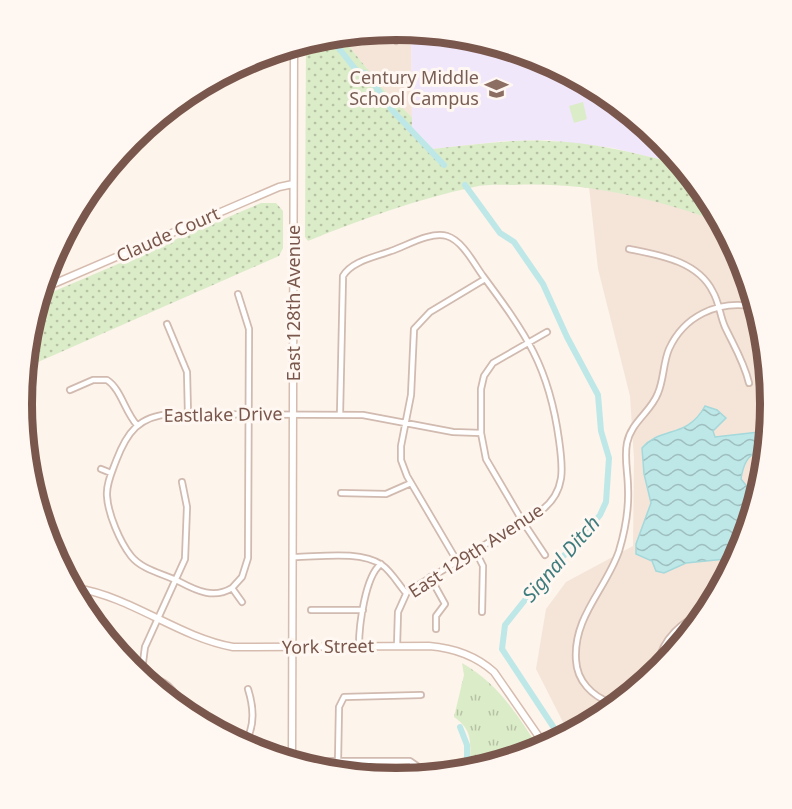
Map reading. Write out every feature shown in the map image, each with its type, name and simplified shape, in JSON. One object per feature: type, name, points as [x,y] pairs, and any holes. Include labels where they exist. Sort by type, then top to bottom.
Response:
[{"type":"street","name":"East 128th Avenue","points":[[292,754],[294,54]]},
{"type":"street","name":"Claude Court","points":[[52,285],[279,187],[293,184]]},
{"type":"street","name":"East 129th Avenue","points":[[340,414],[341,282],[345,272],[357,264],[433,236],[452,238],[461,246],[529,342],[552,393],[563,473],[554,499],[542,510],[406,593],[398,612],[397,646]]},
{"type":"street","points":[[629,249],[670,259],[693,270],[711,288],[741,356],[749,383]]},
{"type":"street","points":[[457,561],[411,483],[400,453],[411,395],[411,339],[417,323],[430,312],[485,279]]},
{"type":"street","points":[[238,294],[249,329],[248,558],[242,577],[231,588],[242,602]]},
{"type":"street","points":[[607,702],[597,698],[583,682],[576,660],[577,638],[584,617],[612,569],[624,533],[628,499],[627,442],[631,430],[658,394],[669,350],[677,334],[700,314],[718,306],[747,306]]},
{"type":"street","points":[[167,324],[187,372],[188,414]]},
{"type":"street","points":[[545,555],[486,459],[481,433],[482,386],[486,372],[499,358],[547,332]]},
{"type":"street","points":[[70,390],[93,380],[107,380],[114,386],[127,412],[137,425]]},
{"type":"street","name":"Eastlake Drive","points":[[231,588],[216,594],[203,593],[141,565],[129,554],[108,504],[108,484],[123,442],[137,425],[155,416],[188,414],[340,414],[405,422],[453,432],[481,433]]},
{"type":"street","points":[[101,469],[111,472]]},
{"type":"street","points":[[143,666],[144,650],[187,551],[187,507],[182,482]]},
{"type":"street","points":[[340,493],[386,494],[411,483]]},
{"type":"street","points":[[475,550],[483,566],[482,612]]},
{"type":"street","points":[[294,557],[348,557],[381,564],[406,593]]},
{"type":"street","points":[[359,646],[363,610],[374,568],[381,564]]},
{"type":"street","points":[[430,577],[446,604],[436,616],[436,629]]},
{"type":"street","name":"York Street","points":[[82,590],[115,599],[225,646],[446,647],[483,663],[503,682],[540,739]]},
{"type":"street","points":[[311,610],[363,610]]},
{"type":"street","points":[[662,654],[674,632],[688,622]]},
{"type":"street","points":[[156,679],[176,689],[177,696]]},
{"type":"street","points":[[247,736],[252,724],[252,702],[248,689]]},
{"type":"street","points":[[338,761],[339,698],[421,695]]},
{"type":"street","points":[[320,761],[410,761],[420,768]]},
{"type":"shaded area","points":[[411,41],[412,117],[385,91],[347,43]]},
{"type":"shaded area","name":"Century Middle School Campus","points":[[411,41],[444,43],[513,59],[578,89],[618,115],[667,161],[613,148],[547,140],[504,141],[433,149],[412,128]]},
{"type":"shaded area","points":[[589,187],[662,201],[710,219],[733,265],[748,310],[760,381],[760,428],[753,476],[741,522],[723,566],[699,607],[670,645],[636,679],[599,708],[565,727],[536,669],[546,609],[566,582],[633,546],[634,459],[630,396],[598,269]]},
{"type":"green space","points":[[347,43],[385,91],[412,117],[412,128],[433,149],[504,142],[564,142],[611,148],[667,161],[710,219],[642,198],[592,189],[567,186],[489,185],[411,204],[369,217],[308,241],[305,237],[306,51]]},
{"type":"green space","points":[[583,102],[587,119],[574,123],[569,106]]},
{"type":"green space","points":[[261,203],[276,203],[283,211],[283,248],[279,256],[34,364],[49,293]]},
{"type":"green space","points":[[462,663],[475,671],[497,691],[534,741],[513,750],[470,761],[468,733],[454,717],[464,675]]},
{"type":"water","points":[[705,406],[717,410],[726,418],[713,431],[715,437],[760,432],[757,452],[749,457],[741,479],[750,490],[741,522],[726,559],[686,563],[664,573],[656,571],[652,561],[636,554],[636,544],[651,503],[644,474],[642,448],[649,441],[682,428],[698,416]]},
{"type":"waterway","name":"Signal Ditch","points":[[336,45],[356,70],[367,74],[392,110],[444,165]]},
{"type":"waterway","name":"Signal Ditch","points":[[465,185],[500,233],[514,242],[543,284],[567,337],[598,395],[601,431],[609,458],[606,502],[600,515],[576,545],[553,565],[505,625],[502,649],[556,731]]},
{"type":"waterway","points":[[460,727],[467,745],[467,762]]},
{"type":"place","name":"Century Middle School Campus","points":[[497,88]]}]
